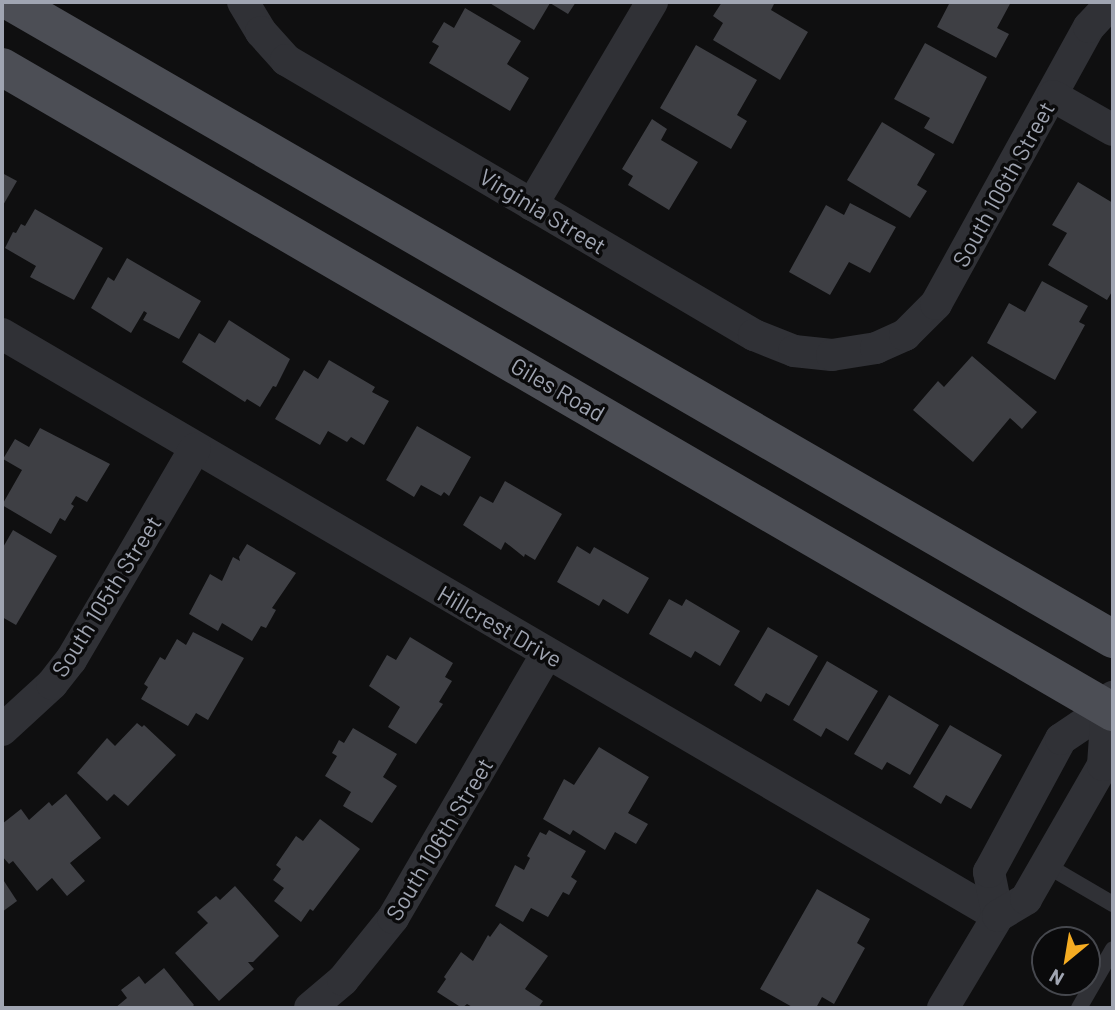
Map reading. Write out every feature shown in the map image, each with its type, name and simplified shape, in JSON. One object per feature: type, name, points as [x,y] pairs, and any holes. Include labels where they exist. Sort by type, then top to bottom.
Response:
[{"type":"main road","points":[[11,2],[1113,639]]},
{"type":"main road","name":"Giles Road","points":[[2,67],[1111,706]]},
{"type":"street","name":"Virginia Street","points":[[243,2],[261,32],[286,60],[754,335],[794,351],[832,355],[876,348]]},
{"type":"street","points":[[532,205],[652,2]]},
{"type":"street","name":"South 106th Street","points":[[876,348],[905,335],[936,304],[1089,27],[1112,2]]},
{"type":"street","points":[[1053,96],[1113,130]]},
{"type":"street","name":"Hillcrest Drive","points":[[2,334],[998,916]]},
{"type":"street","name":"South 105th Street","points":[[2,730],[52,684],[71,660],[195,449]]},
{"type":"street","name":"South 106th Street","points":[[310,1008],[343,980],[393,918],[547,653]]},
{"type":"street","points":[[943,1008],[998,916],[1026,899],[1103,765],[1111,706]]},
{"type":"street","points":[[998,916],[989,872],[1061,738],[1111,706]]},
{"type":"lane","points":[[1046,865],[1113,904]]},
{"type":"lane","points":[[1079,1008],[1113,949]]},
{"type":"building","points":[[488,2],[576,2],[568,14],[550,3],[534,30]]},
{"type":"building","points":[[722,2],[775,2],[771,10],[808,32],[780,80],[713,40],[723,23],[713,16]]},
{"type":"building","points":[[950,2],[1011,2],[997,28],[1009,34],[996,58],[937,27]]},
{"type":"building","points":[[465,8],[521,41],[507,64],[529,78],[510,111],[429,63],[439,46],[432,42],[444,22],[454,28]]},
{"type":"building","points":[[925,43],[987,77],[953,144],[924,128],[930,118],[894,99]]},
{"type":"building","points":[[696,45],[757,80],[737,115],[747,121],[731,149],[660,108]]},
{"type":"building","points":[[652,119],[667,129],[661,140],[698,162],[669,210],[628,185],[633,176],[622,169]]},
{"type":"building","points":[[882,122],[935,154],[917,185],[927,191],[910,218],[847,180]]},
{"type":"building","points":[[2,173],[17,181],[2,207]]},
{"type":"building","points":[[1078,182],[1113,203],[1113,290],[1107,300],[1048,265],[1067,233],[1052,225]]},
{"type":"building","points":[[850,203],[896,227],[870,273],[849,262],[830,295],[789,272],[826,205],[844,215]]},
{"type":"building","points":[[35,209],[103,248],[74,300],[30,277],[36,266],[5,248],[13,232],[16,233],[21,224],[25,226]]},
{"type":"building","points":[[127,258],[201,301],[179,339],[143,320],[147,313],[144,311],[131,333],[91,308],[108,277],[114,281]]},
{"type":"building","points":[[1042,281],[1088,306],[1079,322],[1085,325],[1055,380],[987,343],[1009,303],[1025,312]]},
{"type":"building","points":[[229,320],[290,359],[276,387],[273,386],[260,407],[247,399],[245,402],[182,362],[199,333],[215,343]]},
{"type":"building","points":[[972,356],[1037,412],[1022,429],[1010,418],[973,462],[913,410],[938,381],[944,387]]},
{"type":"building","points":[[329,360],[375,387],[372,392],[389,401],[364,445],[351,437],[347,442],[328,431],[320,445],[275,419],[304,370],[318,379]]},
{"type":"building","points":[[417,426],[471,457],[449,496],[444,492],[441,496],[421,485],[414,497],[386,480]]},
{"type":"building","points":[[40,428],[110,464],[87,502],[76,496],[71,504],[74,506],[65,521],[60,518],[51,534],[2,505],[22,470],[3,459],[15,439],[29,447]]},
{"type":"building","points":[[505,481],[562,514],[535,560],[525,554],[524,557],[505,542],[501,550],[463,525],[480,496],[493,503]]},
{"type":"building","points":[[13,530],[57,556],[16,625],[2,617],[2,549]]},
{"type":"building","points":[[247,544],[296,573],[272,608],[276,610],[266,628],[261,626],[252,641],[222,623],[218,631],[189,614],[210,574],[222,581],[233,557],[240,561],[239,557]]},
{"type":"building","points":[[577,546],[590,554],[594,547],[649,578],[628,614],[603,599],[599,606],[557,582]]},
{"type":"building","points":[[669,599],[682,606],[686,599],[740,631],[720,666],[695,651],[691,658],[649,634]]},
{"type":"building","points":[[768,627],[818,656],[789,706],[766,693],[761,702],[734,685]]},
{"type":"building","points":[[193,632],[244,658],[208,720],[196,713],[188,726],[141,699],[148,687],[144,684],[160,657],[165,660],[177,639],[186,645]]},
{"type":"building","points":[[410,637],[453,663],[445,677],[452,681],[439,702],[443,704],[416,744],[388,727],[400,707],[369,686],[387,655],[396,660]]},
{"type":"building","points":[[827,661],[878,691],[848,741],[826,728],[821,737],[793,720]]},
{"type":"building","points":[[889,695],[939,725],[910,775],[887,762],[882,770],[854,754]]},
{"type":"building","points":[[137,723],[142,727],[144,725],[176,755],[128,806],[114,794],[107,801],[77,773],[107,738],[115,746]]},
{"type":"building","points":[[950,725],[1002,755],[971,809],[946,795],[941,804],[913,787]]},
{"type":"building","points":[[353,728],[397,754],[383,777],[397,786],[372,823],[343,806],[351,792],[325,776],[337,756],[332,753],[339,740],[344,743]]},
{"type":"building","points":[[599,747],[649,777],[628,813],[648,824],[636,844],[615,832],[605,850],[573,830],[570,835],[543,819],[564,779],[574,785]]},
{"type":"building","points":[[66,794],[101,838],[70,863],[85,881],[67,896],[52,878],[37,891],[13,861],[9,864],[2,856],[2,824],[21,809],[29,820],[49,802],[52,806]]},
{"type":"building","points":[[320,819],[360,849],[313,911],[310,909],[301,922],[274,901],[284,888],[273,880],[281,869],[276,865],[296,836],[303,841]]},
{"type":"building","points":[[549,830],[586,851],[571,877],[577,881],[569,895],[563,892],[548,917],[531,908],[523,922],[495,906],[515,865],[524,870],[530,858],[527,856],[540,832],[546,835]]},
{"type":"building","points":[[2,878],[17,901],[2,912]]},
{"type":"building","points":[[235,886],[279,936],[253,962],[248,962],[254,969],[219,1001],[175,953],[208,923],[197,912],[216,896],[220,900]]},
{"type":"building","points":[[817,889],[870,919],[857,943],[865,948],[834,1004],[822,997],[816,1008],[794,1008],[760,989]]},
{"type":"building","points":[[500,923],[548,956],[525,989],[543,1001],[538,1008],[474,1008],[467,1004],[462,1008],[437,992],[461,952],[473,961],[488,935],[490,937]]},
{"type":"building","points":[[164,968],[194,1005],[191,1008],[115,1008],[127,998],[121,990],[139,976],[145,984]]}]
